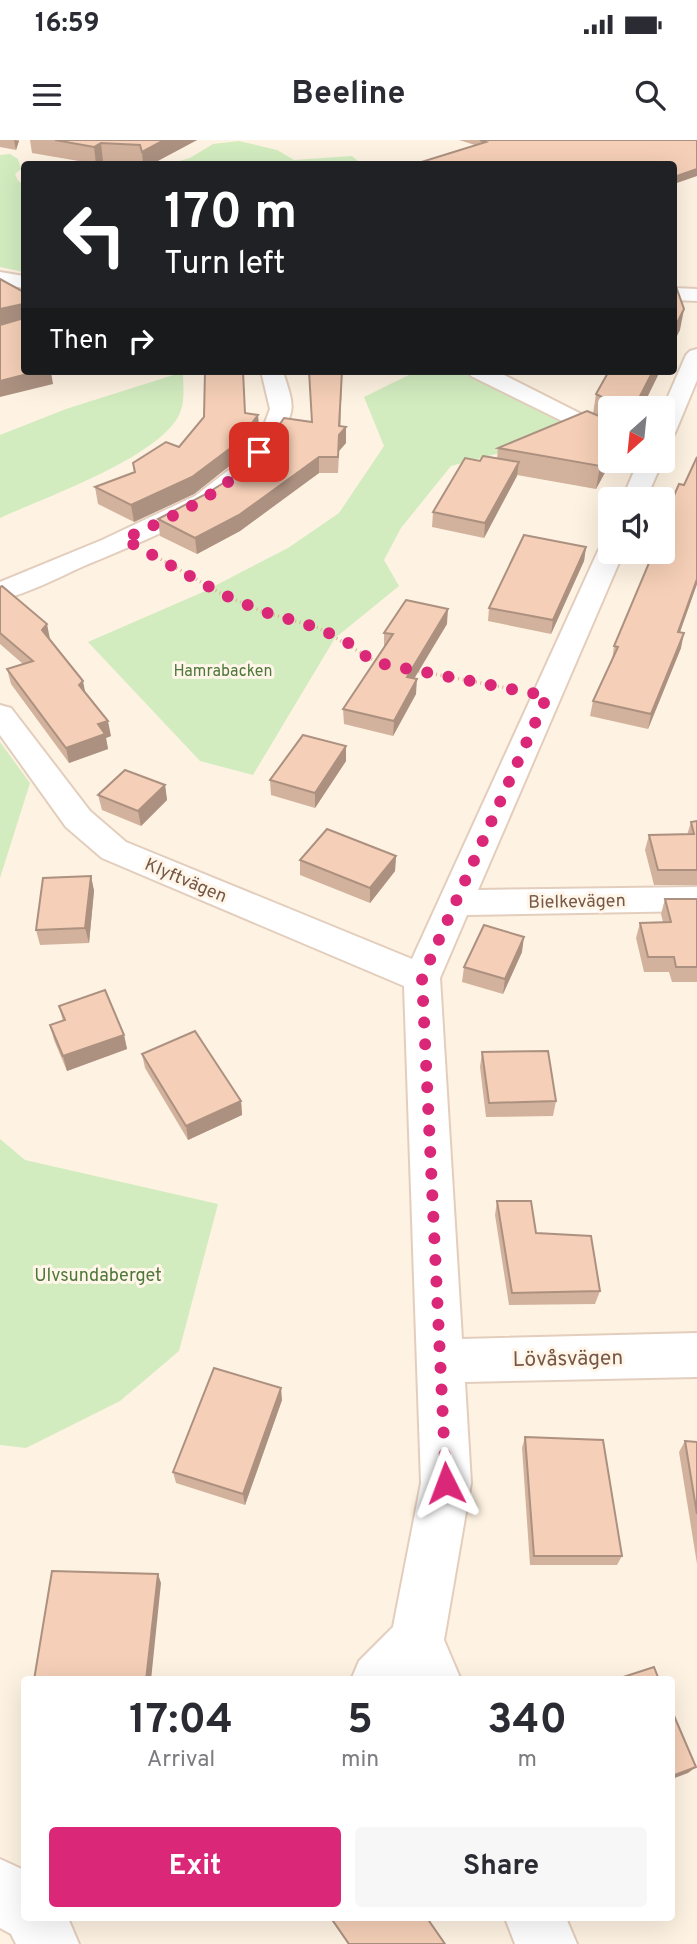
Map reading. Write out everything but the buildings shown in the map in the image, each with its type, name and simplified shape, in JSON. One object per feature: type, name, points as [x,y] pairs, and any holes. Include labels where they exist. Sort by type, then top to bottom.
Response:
[{"type":"street","points":[[0,278],[21,282]]},
{"type":"street","points":[[677,295],[697,295]]},
{"type":"street","points":[[676,403],[697,355]]},
{"type":"street","points":[[0,592],[124,539],[204,501],[247,467],[271,437],[281,409],[273,375]]},
{"type":"street","points":[[487,375],[598,431]]},
{"type":"street","points":[[388,1676],[426,1661],[446,1483],[422,978],[605,564]]},
{"type":"street","name":"Klyftvägen","points":[[0,714],[78,819],[114,850],[422,978]]},
{"type":"street","name":"Bielkevägen","points":[[457,903],[697,899]]},
{"type":"street","name":"Lövåsvägen","points":[[440,1362],[697,1355]]},
{"type":"street","points":[[0,1889],[21,1906]]},
{"type":"street","points":[[36,1921],[48,1944]]},
{"type":"street","points":[[536,1921],[546,1944]]},
{"type":"path","points":[[124,539],[222,594],[264,612],[319,628],[352,645],[373,662],[386,664]]},
{"type":"path","points":[[413,670],[547,696]]},
{"type":"green space","points":[[239,141],[277,150],[294,160],[352,156],[358,161],[180,161],[213,144]]},
{"type":"green space","points":[[10,154],[18,159],[21,169],[15,174],[21,182],[21,271],[0,267],[0,155]]},
{"type":"green space","points":[[174,375],[183,375],[181,410],[171,427],[153,443],[101,473],[0,518],[0,435],[66,409]]},
{"type":"green space","name":"Hamrabacken","points":[[409,375],[469,375],[582,431],[451,466],[401,528],[384,560],[399,586],[335,638],[253,775],[200,761],[88,642],[203,592],[288,548],[339,513],[384,446],[364,397]]},
{"type":"green space","points":[[0,742],[30,783],[0,878]]},
{"type":"green space","name":"Ulvsundaberget","points":[[0,1139],[25,1160],[218,1204],[179,1351],[120,1401],[26,1448],[0,1445]]},
{"type":"route","points":[[259,452],[247,467],[204,501],[124,539],[222,594],[264,612],[319,628],[352,645],[373,662],[547,696],[422,978],[446,1483]]}]
